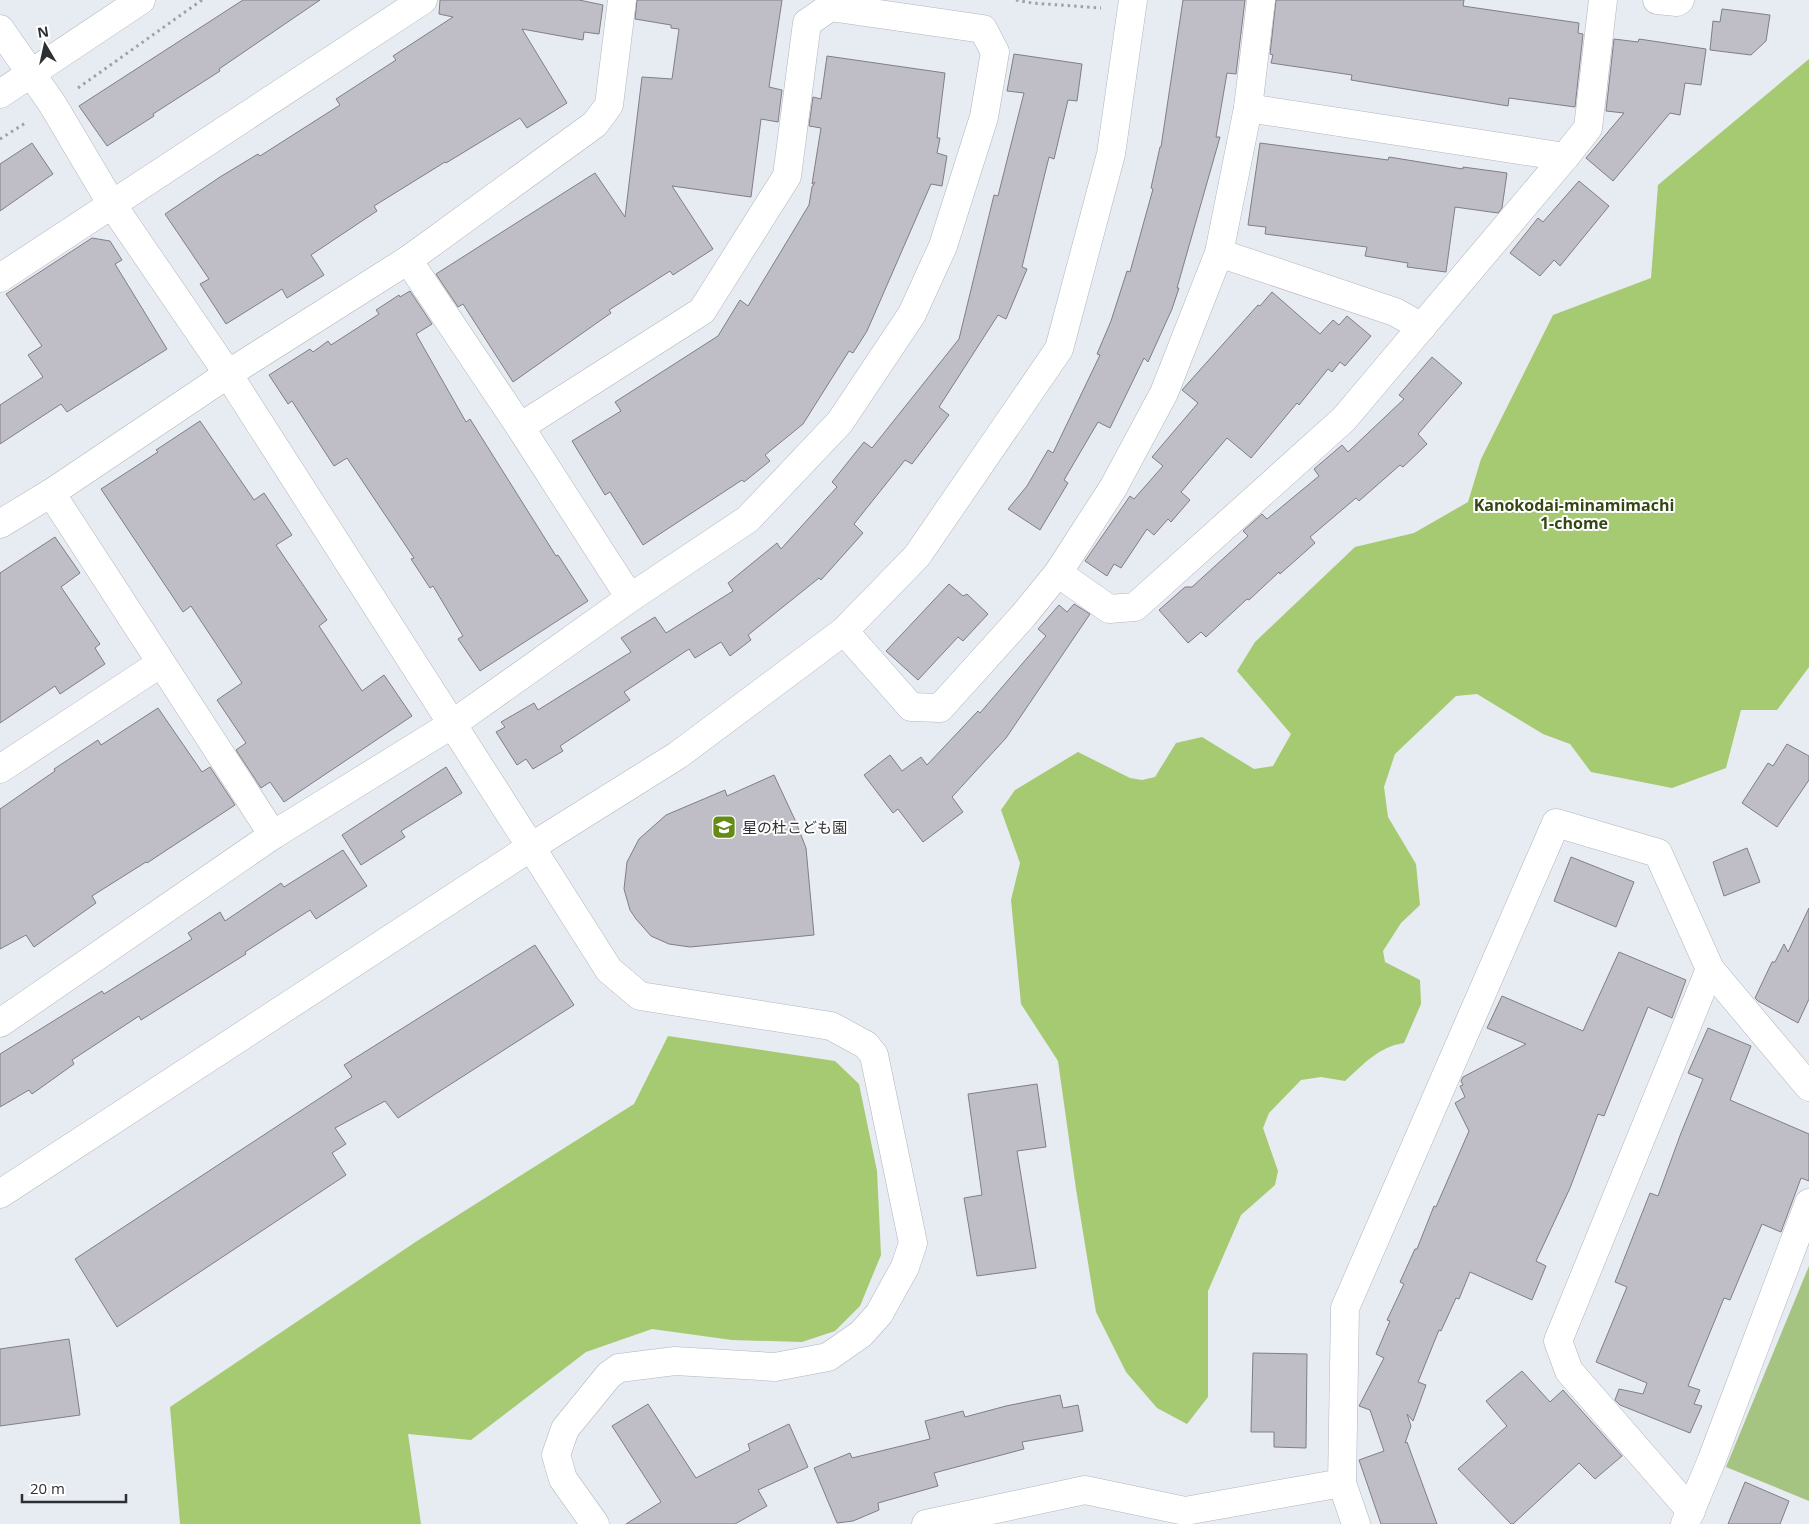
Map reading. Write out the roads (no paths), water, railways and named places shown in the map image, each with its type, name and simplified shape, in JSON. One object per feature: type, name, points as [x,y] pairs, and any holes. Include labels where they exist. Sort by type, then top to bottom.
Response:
[{"type":"street","points":[[0,94],[141,0]]},
{"type":"street","points":[[0,278],[111,203],[423,0]]},
{"type":"street","points":[[0,524],[51,493],[228,374],[408,260],[595,124],[609,105],[622,0]]},
{"type":"street","points":[[844,631],[911,706],[940,708],[1023,616],[1058,573],[1113,488],[1164,393],[1219,254],[1248,108],[1261,0]]},
{"type":"street","points":[[1058,573],[1109,609],[1135,607],[1344,419],[1588,128],[1604,0]]},
{"type":"street","points":[[1657,0],[1677,2],[1680,0]]},
{"type":"street","points":[[0,1194],[531,847],[678,755],[844,631],[917,556],[1059,349],[1111,154],[1132,5]]},
{"type":"street","points":[[0,1023],[273,835],[451,725],[630,598],[748,519],[840,422],[912,314],[943,246],[984,117],[995,52],[983,29],[830,7],[807,23],[787,176],[702,311],[520,427]]},
{"type":"street","points":[[0,29],[53,105],[111,203],[228,374],[451,725],[610,970],[640,996],[831,1026],[866,1045],[874,1055],[913,1243],[906,1267],[879,1314],[861,1334],[828,1357],[776,1367],[675,1361],[619,1368],[609,1375],[565,1429],[556,1455],[563,1479],[595,1524]]},
{"type":"street","points":[[1248,108],[1565,157]]},
{"type":"street","points":[[1219,254],[1395,312],[1422,327]]},
{"type":"street","points":[[408,260],[520,427],[630,598]]},
{"type":"street","points":[[51,493],[273,835]]},
{"type":"street","points":[[0,769],[162,663]]},
{"type":"street","points":[[1356,1524],[1342,1483],[1346,1308],[1556,823],[1658,853],[1710,968],[1809,1087]]},
{"type":"street","points":[[1710,968],[1558,1341],[1569,1371],[1688,1518],[1809,1203]]},
{"type":"street","points":[[926,1524],[1085,1490],[1185,1511],[1342,1483]]},
{"type":"place","name":"星の杜こども園","points":[[724,827]]},
{"type":"district","name":"Kanokodai-minamimachi 1-chome","points":[[1574,514]]}]
